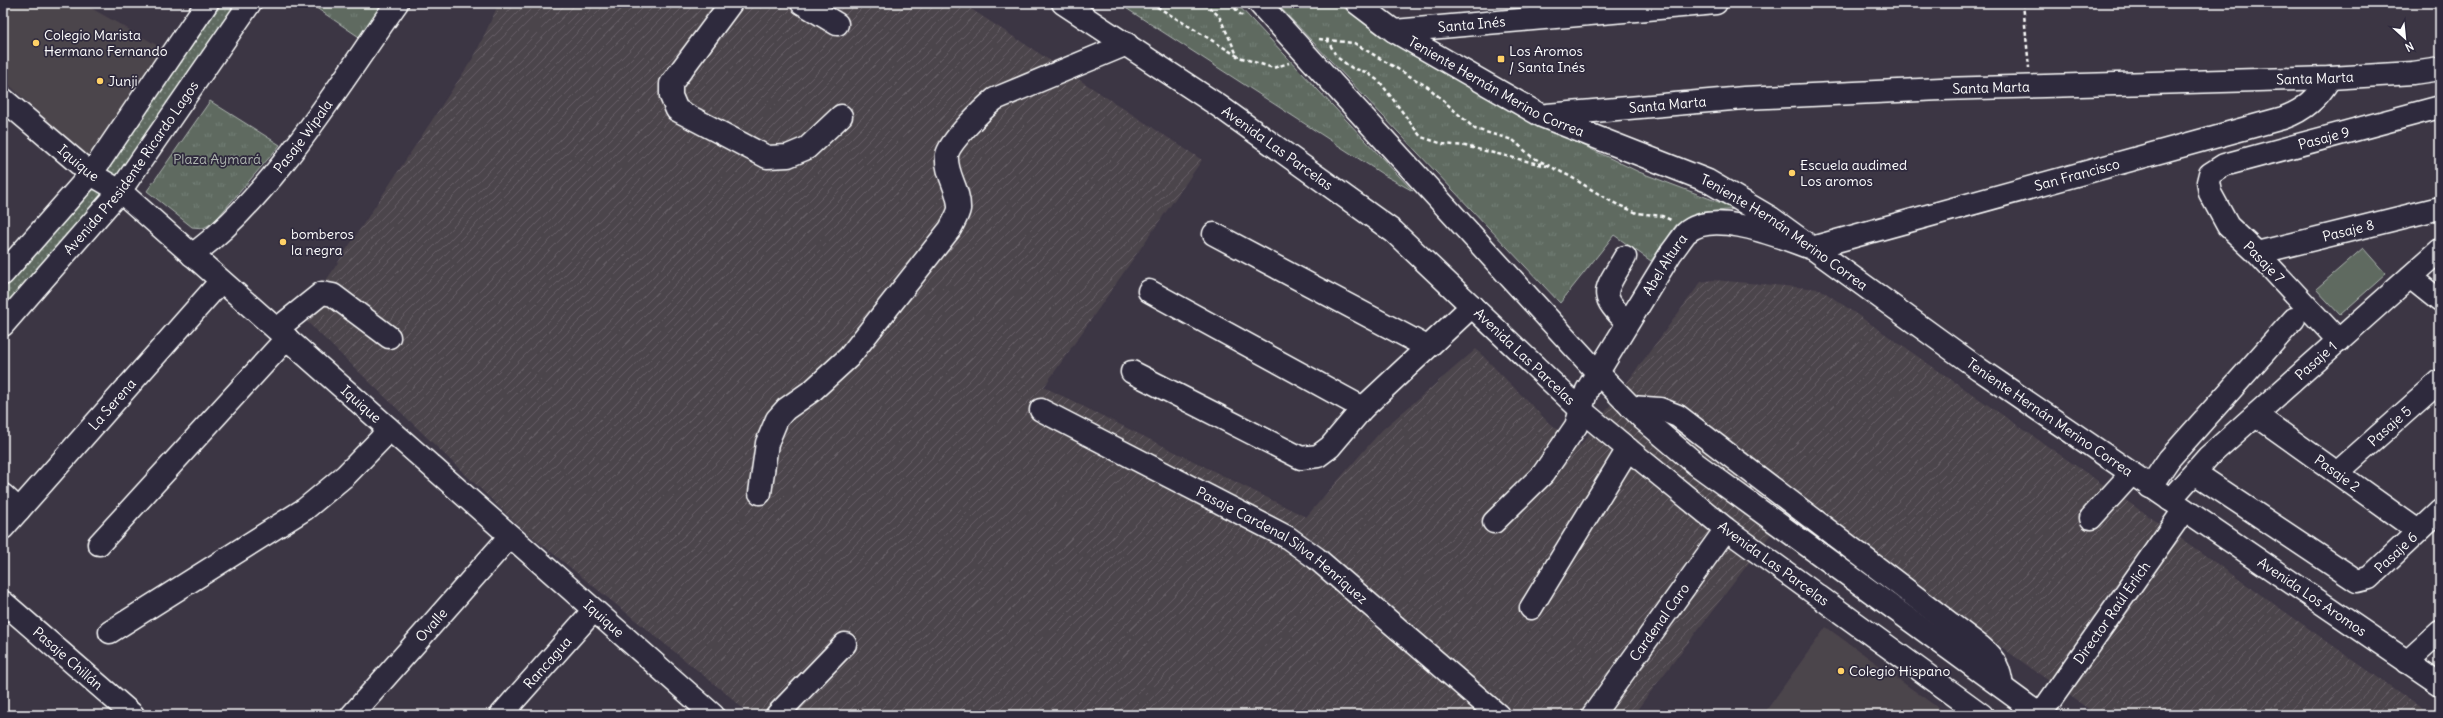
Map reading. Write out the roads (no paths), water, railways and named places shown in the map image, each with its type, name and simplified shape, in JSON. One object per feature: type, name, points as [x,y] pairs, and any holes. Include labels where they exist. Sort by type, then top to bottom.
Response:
[{"type":"street","name":"Avenida Presidente Ricardo Lagos","points":[[3,274],[91,174],[208,3]]},
{"type":"street","name":"Avenida Presidente Ricardo Lagos","points":[[3,326],[120,191],[250,3]]},
{"type":"street","name":"Pasaje Wipala","points":[[192,255],[210,242],[278,168],[397,3]]},
{"type":"street","points":[[731,3],[671,84],[671,96],[677,110],[767,157],[788,156],[807,148],[841,116]]},
{"type":"street","points":[[802,3],[837,24]]},
{"type":"street","name":"Avenida Las Parcelas","points":[[1063,3],[1219,106],[1394,232],[1581,410],[1628,449],[1726,529],[1982,715]]},
{"type":"street","points":[[1259,3],[1312,48],[1598,373],[1631,407],[1696,464],[1740,498],[2040,715]]},
{"type":"street","name":"Teniente Hernán Merino Correa","points":[[1357,3],[1394,31],[1542,116],[1708,181],[1771,218],[1979,369],[2177,505]]},
{"type":"street","name":"Santa Inés","points":[[1394,31],[1716,3]]},
{"type":"street","points":[[760,494],[767,443],[777,419],[786,409],[814,390],[849,357],[950,229],[959,210],[958,197],[948,167],[947,153],[977,113],[995,99],[1127,44]]},
{"type":"street","name":"Santa Marta","points":[[1542,116],[1744,98],[2031,87],[2330,78],[2413,73],[2440,69]]},
{"type":"street","name":"San Francisco","points":[[1811,248],[2283,118],[2304,108],[2314,101],[2330,78]]},
{"type":"street","name":"Iquique","points":[[3,100],[91,174],[120,191],[713,715]]},
{"type":"street","name":"Pasaje 9","points":[[2210,174],[2224,165],[2440,107]]},
{"type":"street","name":"Pasaje 7","points":[[2210,174],[2208,182],[2210,193],[2228,226],[2258,254],[2339,341]]},
{"type":"street","name":"Pasaje 8","points":[[2258,254],[2440,208]]},
{"type":"street","name":"Abel Altura","points":[[1494,522],[1543,474],[1576,426],[1587,390],[1627,322],[1671,253],[1687,232],[1706,224],[1742,225],[1811,248]]},
{"type":"street","points":[[1214,234],[1427,347]]},
{"type":"street","name":"Pasaje 1","points":[[2177,505],[2195,473],[2208,457],[2440,250]]},
{"type":"street","points":[[1624,257],[1606,291],[1607,300],[1612,308],[1627,322]]},
{"type":"street","points":[[2410,277],[2440,301]]},
{"type":"street","name":"La Serena","points":[[3,528],[221,281]]},
{"type":"street","points":[[1150,291],[1363,408]]},
{"type":"street","points":[[99,544],[282,334],[322,293],[333,295],[389,337]]},
{"type":"street","points":[[1132,372],[1301,458],[1318,456],[1330,447],[1363,408],[1472,306]]},
{"type":"street","points":[[2150,487],[2168,459],[2294,319]]},
{"type":"street","name":"Pasaje 5","points":[[2338,472],[2440,381]]},
{"type":"street","name":"Pasaje Cardenal Silva Henríquez","points":[[1041,410],[1287,537],[1316,558],[1498,715]]},
{"type":"street","name":"Pasaje 2","points":[[2256,414],[2418,531]]},
{"type":"street","points":[[110,632],[310,505],[333,487],[375,445],[388,428]]},
{"type":"street","points":[[1531,608],[1628,449]]},
{"type":"street","name":"Pasaje 6","points":[[2195,473],[2357,581],[2368,578],[2440,512]]},
{"type":"street","points":[[2091,518],[2131,474]]},
{"type":"street","points":[[3,495],[20,510]]},
{"type":"street","name":"Avenida Los Aromos","points":[[2177,505],[2440,684]]},
{"type":"street","name":"Director Raúl Erlich","points":[[2040,715],[2177,505]]},
{"type":"street","name":"Cardenal Caro","points":[[1593,715],[1726,529]]},
{"type":"street","name":"Ovalle","points":[[352,715],[510,536]]},
{"type":"street","name":"Pasaje Chillán","points":[[3,602],[133,715]]},
{"type":"street","name":"Rancagua","points":[[501,715],[594,610]]},
{"type":"street","points":[[2407,662],[2440,632]]},
{"type":"street","points":[[777,715],[846,644]]},
{"type":"place","name":"Colegio Marista Hermano Fernando","points":[[36,43]]},
{"type":"place","name":"Los Aromos / Santa Inés","points":[[1501,59]]},
{"type":"place","name":"Junji","points":[[100,81]]},
{"type":"place","name":"Escuela audimed Los aromos","points":[[1792,173]]},
{"type":"place","name":"bomberos la negra","points":[[283,242]]},
{"type":"place","name":"Colegio Hispano","points":[[1841,671]]},
{"type":"park label","name":"Plaza Aymará","points":[[217,159]]}]
